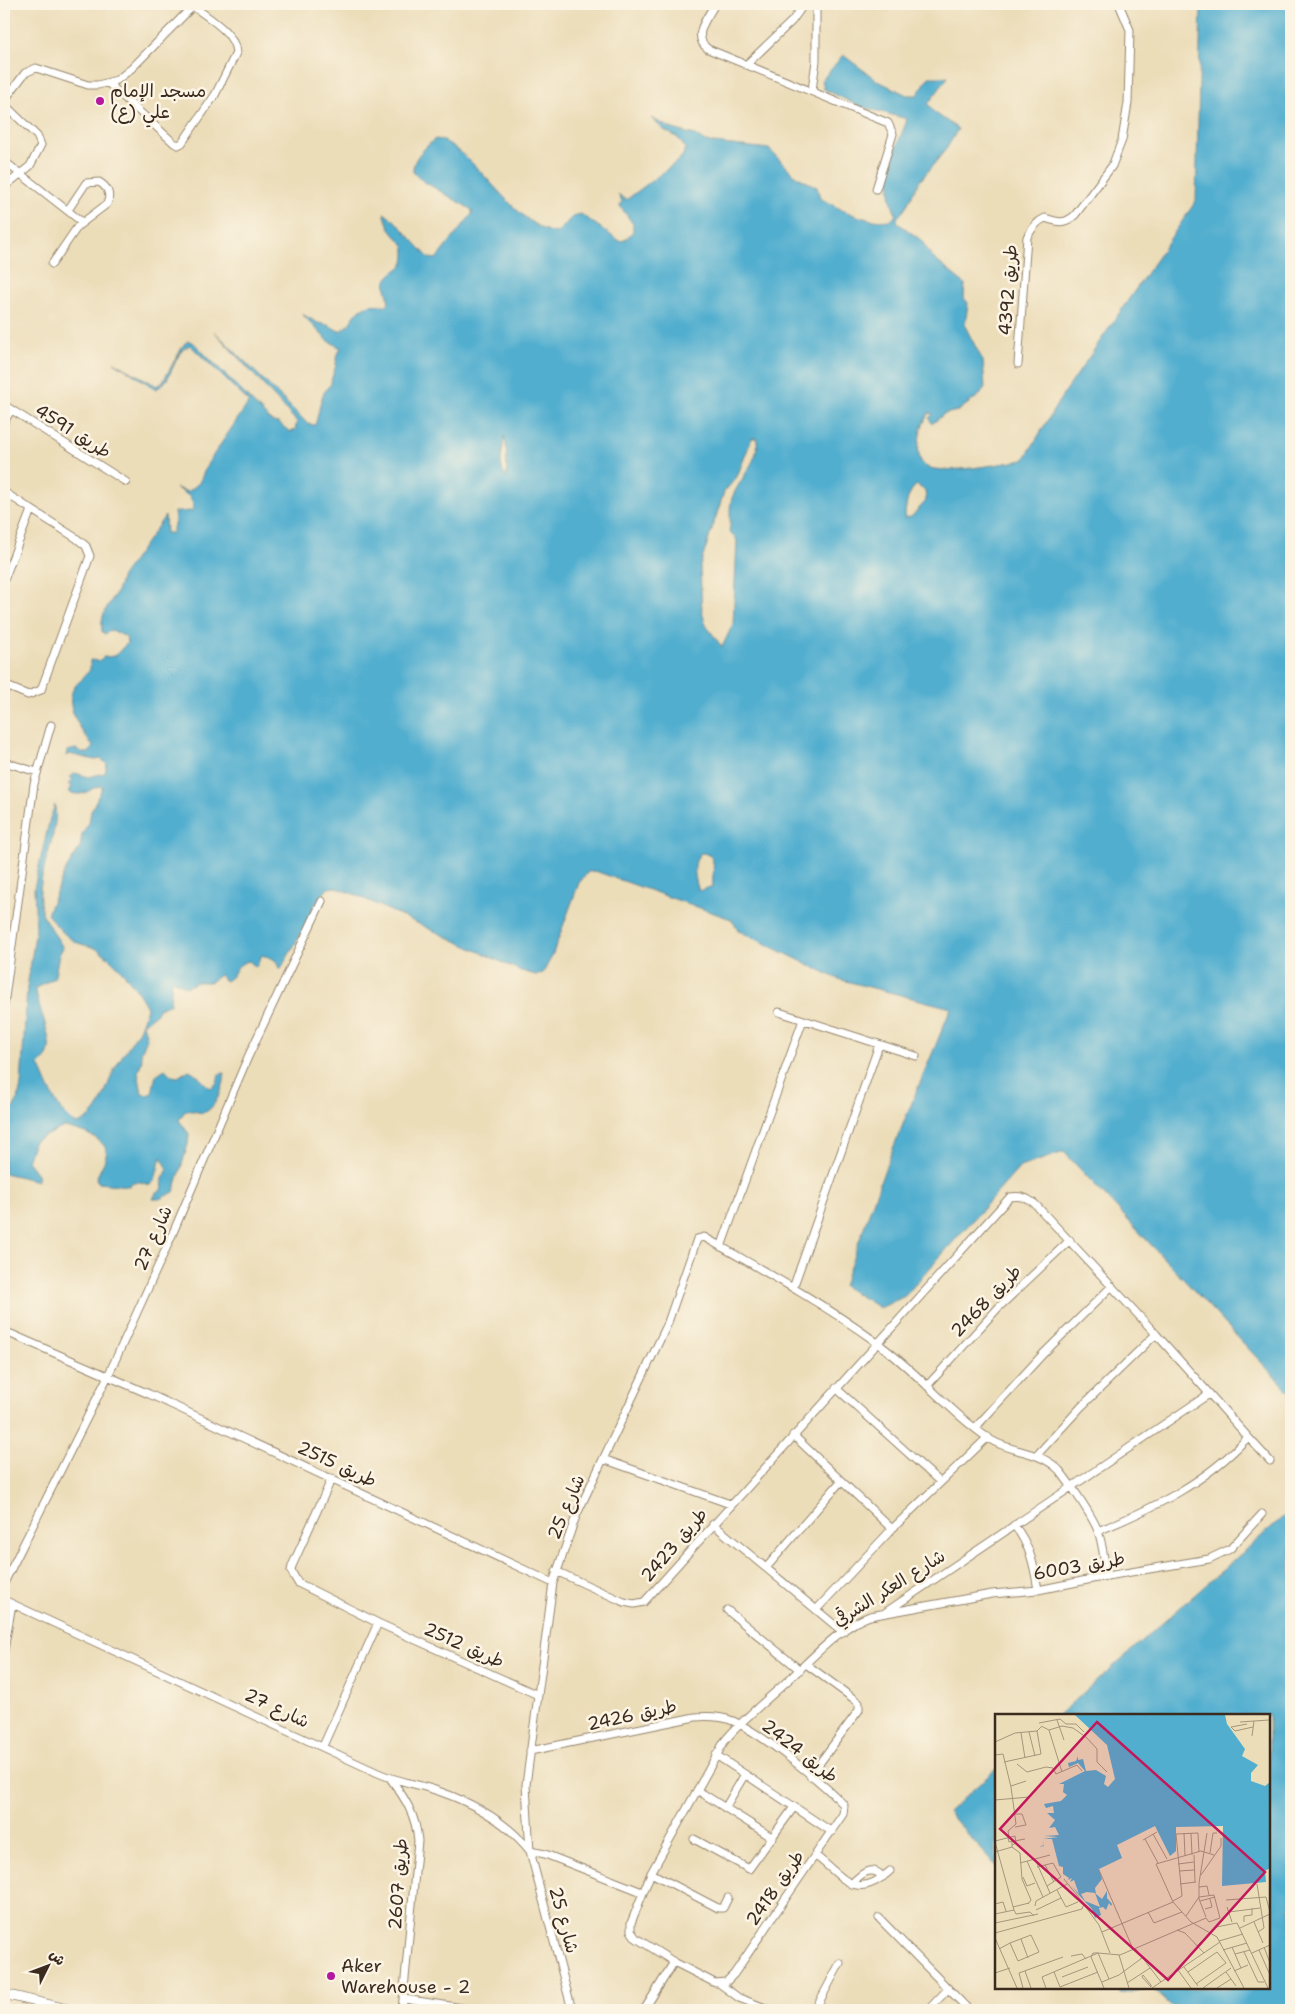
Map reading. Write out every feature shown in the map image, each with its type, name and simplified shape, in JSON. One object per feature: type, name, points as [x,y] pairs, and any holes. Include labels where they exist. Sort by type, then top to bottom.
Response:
[{"type":"street","points":[[715,4],[700,30],[699,37],[702,44],[746,65],[883,120],[892,128],[892,139],[876,189]]},
{"type":"street","points":[[746,65],[792,21],[804,4]]},
{"type":"street","points":[[812,90],[816,60],[816,4]]},
{"type":"street","name":"طريق 4392","points":[[1018,364],[1027,237],[1036,223],[1045,218],[1059,222],[1068,222],[1075,216],[1112,166],[1122,140],[1128,103],[1130,30],[1120,4]]},
{"type":"street","points":[[4,187],[30,166],[39,151],[38,136],[4,102],[25,73],[36,68],[88,85],[108,83],[125,75],[194,5],[230,35],[236,46],[236,52],[215,96],[182,143],[178,145],[108,83]]},
{"type":"street","points":[[4,161],[82,222]]},
{"type":"street","points":[[52,264],[82,222],[107,204],[108,192],[103,184],[95,181],[86,183],[68,210]]},
{"type":"street","name":"طريق 4591","points":[[4,405],[126,482]]},
{"type":"street","points":[[4,422],[11,410]]},
{"type":"street","points":[[4,492],[86,546],[90,551],[90,561],[42,690],[28,695],[4,685]]},
{"type":"street","points":[[4,580],[31,510]]},
{"type":"street","points":[[4,1005],[36,772],[51,725]]},
{"type":"street","points":[[4,762],[36,772]]},
{"type":"street","name":"شارع 27","points":[[4,1583],[108,1376],[169,1242],[248,1057],[322,901]]},
{"type":"street","points":[[779,1012],[916,1056]]},
{"type":"street","points":[[721,1247],[804,1020]]},
{"type":"street","points":[[793,1288],[879,1044]]},
{"type":"street","name":"طريق 2423","points":[[556,1571],[624,1602],[634,1604],[644,1602],[730,1504],[1010,1197],[1021,1196],[1028,1199],[1070,1240]]},
{"type":"street","name":"شارع 25","points":[[572,2010],[530,1851],[526,1785],[553,1583],[576,1516],[667,1325],[695,1240],[704,1237],[793,1288],[877,1342],[975,1428],[988,1437],[1008,1448],[1038,1455]]},
{"type":"street","points":[[1070,1240],[1270,1461]]},
{"type":"street","name":"طريق 2468","points":[[927,1386],[998,1308],[1070,1240]]},
{"type":"street","points":[[975,1428],[1043,1354],[1112,1286]]},
{"type":"street","name":"طريق 2515","points":[[4,1331],[332,1478],[553,1583]]},
{"type":"street","points":[[1107,1576],[1098,1531],[1071,1487],[1055,1466],[1038,1455],[1086,1401],[1156,1334]]},
{"type":"street","points":[[836,1388],[940,1482]]},
{"type":"street","name":"شارع العكر الشرقي","points":[[642,1892],[716,1755],[740,1724],[806,1664],[843,1632],[863,1618],[884,1613],[1209,1394]]},
{"type":"street","points":[[793,1436],[892,1529]]},
{"type":"street","points":[[816,1610],[892,1529],[988,1437]]},
{"type":"street","points":[[1098,1531],[1148,1510],[1182,1492],[1216,1466],[1248,1437]]},
{"type":"street","name":"طريق 2423","points":[[603,1459],[730,1504]]},
{"type":"street","name":"طريق 2512","points":[[332,1478],[291,1571],[298,1583],[378,1623],[538,1695]]},
{"type":"street","points":[[766,1568],[841,1481]]},
{"type":"street","name":"طريق 6003","points":[[884,1613],[992,1594],[1038,1590],[1218,1556],[1230,1549],[1262,1514]]},
{"type":"street","points":[[713,1524],[843,1632]]},
{"type":"street","points":[[1014,1525],[1025,1538],[1030,1551],[1038,1590]]},
{"type":"street","name":"شارع 27","points":[[4,1600],[390,1778],[441,1792],[471,1804],[517,1835],[530,1851]]},
{"type":"street","points":[[4,1650],[12,1604]]},
{"type":"street","points":[[728,1610],[800,1670]]},
{"type":"street","points":[[324,1746],[378,1623]]},
{"type":"street","points":[[806,1664],[859,1703],[859,1710],[810,1776]]},
{"type":"street","name":"طريق 2426","points":[[530,1751],[696,1717],[715,1716],[740,1724]]},
{"type":"street","name":"طريق 2424","points":[[740,1724],[810,1776],[842,1803]]},
{"type":"street","points":[[716,1755],[832,1832]]},
{"type":"street","points":[[726,1808],[745,1774]]},
{"type":"street","name":"طريق 2607","points":[[390,1778],[410,1807],[417,1832],[402,2010]]},
{"type":"street","points":[[697,1790],[773,1838]]},
{"type":"street","name":"طريق 2418","points":[[720,1984],[730,1979],[734,1974],[816,1856],[844,1814],[842,1803]]},
{"type":"street","points":[[694,1840],[749,1869],[794,1807]]},
{"type":"street","points":[[530,1851],[545,1854],[642,1892],[631,1923],[631,1931],[636,1938],[674,1962],[710,1981],[720,1984],[731,1994],[771,2010]]},
{"type":"street","points":[[816,1856],[851,1884],[865,1886],[883,1877],[890,1871]]},
{"type":"street","points":[[851,1884],[865,1871],[873,1870],[883,1877]]},
{"type":"street","points":[[651,1873],[720,1909],[723,1908],[728,1898]]},
{"type":"street","points":[[879,1918],[969,2010]]},
{"type":"street","points":[[644,2010],[674,1962]]},
{"type":"street","points":[[815,2010],[840,1963]]},
{"type":"street","points":[[928,2010],[948,1989]]},
{"type":"street","points":[[4,1994],[36,2006],[71,2010]]},
{"type":"street","points":[[404,1999],[476,2010]]},
{"type":"street","points":[[744,2010],[749,2002]]},
{"type":"water","points":[[1201,4],[1291,4],[1291,1394],[1064,1152],[1020,1167],[905,1296],[880,1308],[843,1286],[887,1163],[951,1008],[838,979],[739,931],[731,919],[595,871],[588,872],[579,883],[552,956],[543,973],[536,975],[521,971],[356,895],[335,887],[328,888],[313,907],[309,920],[280,970],[275,960],[262,955],[256,967],[249,961],[244,963],[225,981],[220,975],[210,982],[197,982],[187,987],[172,980],[170,1004],[158,1008],[157,1013],[143,1024],[147,1038],[141,1053],[142,1060],[138,1072],[142,1093],[147,1095],[152,1093],[156,1075],[165,1069],[172,1076],[178,1077],[189,1070],[211,1088],[217,1083],[219,1074],[224,1073],[222,1089],[213,1106],[205,1112],[185,1111],[179,1120],[189,1134],[188,1144],[174,1192],[159,1199],[153,1199],[156,1193],[163,1189],[162,1181],[168,1169],[161,1157],[155,1180],[150,1185],[141,1182],[134,1182],[129,1186],[99,1183],[96,1179],[106,1156],[106,1150],[103,1145],[91,1136],[64,1127],[34,1141],[27,1161],[37,1174],[38,1181],[4,1173],[4,1125],[18,1099],[21,1085],[27,988],[36,928],[34,888],[50,818],[55,805],[53,832],[42,875],[40,903],[45,919],[63,948],[59,955],[54,978],[36,988],[49,1042],[47,1056],[39,1065],[58,1106],[77,1124],[92,1115],[97,1109],[114,1070],[139,1030],[147,1008],[133,985],[113,961],[97,949],[69,938],[47,914],[65,871],[80,847],[82,834],[89,823],[91,811],[103,786],[84,793],[75,794],[69,792],[72,786],[68,784],[73,780],[70,777],[75,773],[88,777],[105,773],[107,764],[101,759],[95,760],[69,754],[66,756],[67,751],[76,749],[89,753],[93,746],[73,714],[71,696],[74,688],[90,670],[90,660],[99,661],[104,657],[115,656],[127,643],[126,637],[112,630],[105,634],[102,632],[103,616],[119,586],[121,578],[165,516],[166,533],[172,533],[175,521],[174,512],[192,511],[192,500],[176,488],[188,492],[199,483],[208,463],[249,402],[190,345],[180,354],[166,380],[156,389],[114,362],[157,386],[162,383],[184,344],[188,341],[193,342],[272,422],[279,423],[290,432],[295,430],[297,422],[214,331],[308,424],[315,425],[324,392],[331,384],[336,358],[341,348],[327,340],[302,314],[339,331],[346,327],[360,309],[374,304],[388,305],[386,280],[404,263],[405,251],[403,245],[391,230],[384,213],[396,222],[429,258],[436,259],[472,214],[472,210],[423,181],[413,172],[417,158],[435,139],[448,143],[462,153],[526,217],[542,228],[557,233],[573,216],[581,214],[619,241],[625,240],[633,231],[633,224],[620,206],[622,201],[618,194],[626,200],[678,161],[683,155],[685,148],[678,138],[664,130],[651,118],[673,129],[695,135],[705,142],[769,149],[796,176],[817,187],[820,198],[865,218],[884,221],[893,219],[896,214],[890,189],[891,171],[897,145],[907,119],[859,106],[824,89],[822,80],[843,55],[878,81],[907,95],[917,95],[929,77],[948,77],[928,104],[934,112],[958,129],[947,148],[919,182],[905,209],[897,218],[898,223],[921,240],[933,258],[965,284],[964,298],[968,303],[965,326],[983,361],[985,387],[981,394],[958,411],[944,414],[932,424],[929,418],[933,414],[929,413],[921,431],[919,452],[920,459],[924,465],[936,469],[947,470],[989,466],[1024,460],[1059,401],[1196,201]],"holes":[[[504,436],[507,479],[502,468],[501,457]],[[752,438],[756,438],[757,445],[753,460],[735,491],[731,502],[729,532],[737,540],[733,624],[722,647],[706,625],[702,612],[700,566],[724,492],[737,477]],[[917,485],[925,491],[926,501],[911,517],[905,518],[908,500],[914,487]],[[701,853],[707,854],[713,861],[713,886],[699,891],[695,871],[698,857]]]},
{"type":"water","points":[[1291,1510],[1291,2010],[1176,2010],[1153,1989],[1270,1989],[1270,1714],[1059,1714]]},
{"type":"water","points":[[995,1770],[995,1865],[948,1812]]},
{"type":"water","points":[[1115,1989],[1147,1989],[1120,1994]]},
{"type":"place","name":"مسجد الإمام علي (ع)","points":[[100,101]]},
{"type":"place","name":"Aker Warehouse - 2","points":[[331,1976]]}]
